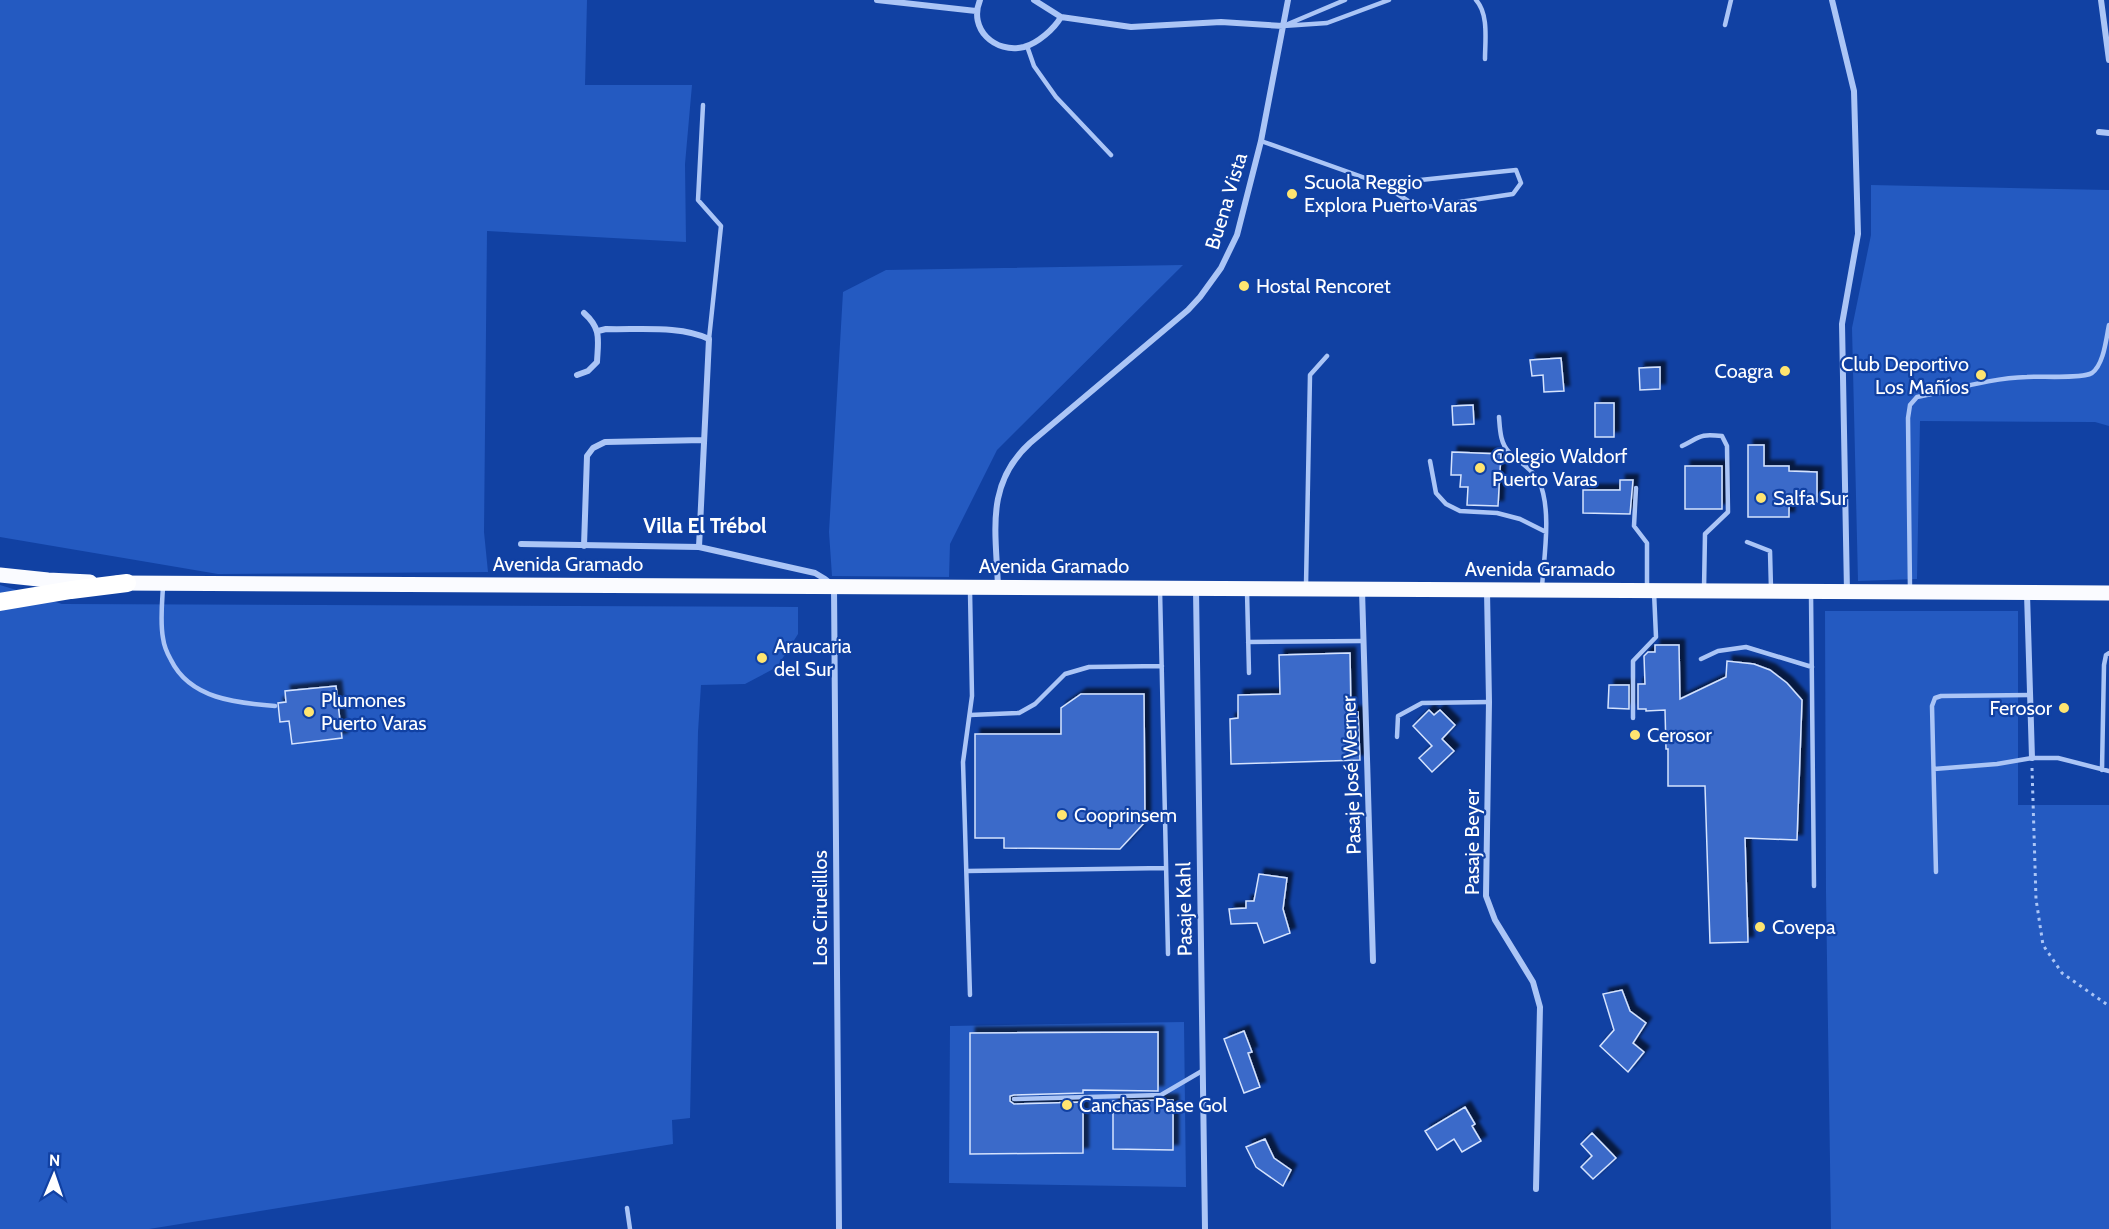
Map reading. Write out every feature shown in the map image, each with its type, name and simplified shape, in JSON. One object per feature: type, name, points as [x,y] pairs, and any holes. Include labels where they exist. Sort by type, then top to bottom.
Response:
[{"type":"highway","points":[[0,602],[127,583]]},
{"type":"main road","name":"Avenida Gramado","points":[[0,574],[48,580],[127,583],[2109,593]]},
{"type":"street","points":[[878,0],[976,11]]},
{"type":"street","points":[[980,0],[976,11],[982,32],[995,44],[1013,48],[1027,46],[1054,27],[1061,17]]},
{"type":"street","points":[[1034,0],[1061,17],[1131,27],[1221,22],[1283,26]]},
{"type":"street","name":"Buena Vista","points":[[998,587],[996,504],[999,489],[1011,463],[1030,443],[1188,310],[1212,283],[1230,252],[1237,235],[1262,141],[1288,0]]},
{"type":"street","points":[[1832,0],[1854,91],[1858,234],[1842,324],[1847,591]]},
{"type":"street","points":[[2101,0],[2106,23],[2109,60]]},
{"type":"street","points":[[2099,132],[2109,133]]},
{"type":"street","points":[[577,375],[588,371],[597,362],[598,331],[593,321],[584,313]]},
{"type":"street","points":[[598,331],[606,329],[686,331],[709,339],[699,547]]},
{"type":"street","points":[[584,546],[587,456],[593,448],[605,442],[704,440]]},
{"type":"street","points":[[521,544],[699,547],[814,573],[834,586]]},
{"type":"street","name":"Los Ciruelillos","points":[[834,586],[839,1229]]},
{"type":"street","name":"Pasaje Kahl","points":[[1196,588],[1205,1229]]},
{"type":"street","name":"Pasaje José Werner","points":[[1362,589],[1373,961]]},
{"type":"street","name":"Pasaje Beyer","points":[[1487,590],[1489,702],[1486,896],[1495,920],[1533,982],[1540,1007],[1536,1189]]},
{"type":"street","points":[[2027,592],[2032,758]]},
{"type":"lane","points":[[1283,26],[1345,0]]},
{"type":"lane","points":[[1283,26],[1327,23],[1389,0]]},
{"type":"lane","points":[[1476,0],[1481,5],[1485,22],[1485,59]]},
{"type":"lane","points":[[1725,24],[1731,0]]},
{"type":"lane","points":[[1027,46],[1034,66],[1056,96],[1111,155]]},
{"type":"lane","points":[[703,105],[699,200],[721,226],[709,339]]},
{"type":"lane","points":[[1262,141],[1382,184],[1419,208],[1513,194],[1521,183],[1516,170],[1382,184]]},
{"type":"lane","points":[[1910,592],[1908,418],[1910,405],[1917,398],[2000,379],[2025,376],[2081,376],[2091,373],[2100,363],[2109,325]]},
{"type":"lane","points":[[1306,589],[1310,375],[1327,356]]},
{"type":"lane","points":[[1499,417],[1502,440],[1508,452],[1538,479],[1544,496],[1546,532],[1541,590]]},
{"type":"lane","points":[[1682,446],[1699,435],[1710,435],[1722,436],[1727,446],[1728,512],[1705,534],[1704,591]]},
{"type":"lane","points":[[1430,461],[1436,493],[1446,504],[1460,511],[1497,513],[1520,519],[1546,532]]},
{"type":"lane","points":[[1633,718],[1633,661],[1656,637],[1647,543],[1634,526],[1636,488]]},
{"type":"lane","points":[[1747,542],[1770,551],[1771,591]]},
{"type":"lane","points":[[163,583],[162,636],[164,646],[177,673],[198,690],[237,703],[275,706]]},
{"type":"lane","points":[[970,587],[972,696],[963,762],[970,995]]},
{"type":"lane","points":[[1160,588],[1168,954]]},
{"type":"lane","points":[[1247,588],[1249,673]]},
{"type":"lane","points":[[1811,591],[1814,886]]},
{"type":"lane","points":[[1248,642],[1363,641]]},
{"type":"lane","points":[[1701,659],[1718,651],[1746,646],[1812,667]]},
{"type":"lane","points":[[2102,770],[2104,665],[2109,652]]},
{"type":"lane","points":[[970,715],[1019,712],[1035,704],[1065,675],[1089,667],[1162,666]]},
{"type":"lane","points":[[1936,872],[1932,706],[1935,698],[1941,696],[2030,695]]},
{"type":"lane","points":[[1397,737],[1398,716],[1422,703],[1489,702]]},
{"type":"lane","points":[[1934,769],[1997,764],[2032,758],[2058,758],[2109,771]]},
{"type":"lane","points":[[967,871],[1166,868]]},
{"type":"lane","points":[[1014,1099],[1161,1095],[1202,1071]]},
{"type":"lane","points":[[627,1208],[630,1229]]},
{"type":"path","points":[[2032,758],[2036,899],[2043,945],[2062,973],[2109,1006]]},
{"type":"shaded area","points":[[0,0],[587,0],[585,85],[692,85],[685,164],[686,242],[487,231],[484,532],[488,572],[218,574],[0,537]]},
{"type":"shaded area","name":"Club Deportivo Los Mañíos","points":[[1871,185],[2109,190],[2109,426],[2095,422],[1920,421],[1917,579],[1858,581],[1852,328],[1871,235]]},
{"type":"shaded area","points":[[1183,265],[997,450],[950,544],[949,577],[832,576],[829,532],[843,292],[886,270]]},
{"type":"shaded area","points":[[0,585],[62,604],[798,607],[798,634],[777,667],[745,684],[701,685],[698,732],[690,1118],[672,1120],[673,1144],[149,1229],[0,1229]]},
{"type":"shaded area","points":[[1825,611],[2018,611],[2018,805],[2109,805],[2109,1229],[1831,1229]]},
{"type":"shaded area","name":"Canchas Pase Gol","points":[[1184,1022],[1186,1187],[949,1183],[950,1026]]},
{"type":"building","points":[[1561,358],[1564,391],[1544,392],[1543,375],[1532,376],[1530,360]]},
{"type":"building","points":[[1660,367],[1660,389],[1640,390],[1639,368]]},
{"type":"building","points":[[1595,403],[1614,403],[1614,437],[1595,437]]},
{"type":"building","points":[[1473,405],[1474,424],[1453,425],[1452,406]]},
{"type":"building","points":[[1748,445],[1764,445],[1764,466],[1789,466],[1789,471],[1817,472],[1817,502],[1789,501],[1789,517],[1748,517]]},
{"type":"building","points":[[1452,452],[1501,454],[1498,506],[1467,505],[1468,487],[1460,487],[1461,475],[1451,475]]},
{"type":"building","points":[[1685,466],[1722,466],[1722,509],[1685,509]]},
{"type":"building","points":[[1620,480],[1633,480],[1630,514],[1583,513],[1583,490],[1620,490]]},
{"type":"building","points":[[1655,645],[1679,645],[1680,699],[1726,677],[1727,661],[1754,664],[1770,670],[1787,683],[1802,700],[1797,840],[1745,838],[1748,942],[1710,943],[1705,786],[1668,786],[1665,710],[1638,709],[1638,684],[1645,684],[1644,656],[1648,652],[1655,652]]},
{"type":"building","points":[[1350,653],[1351,712],[1358,712],[1360,760],[1231,764],[1230,719],[1238,718],[1238,695],[1280,694],[1279,655]]},
{"type":"building","points":[[1609,685],[1629,685],[1629,709],[1608,708]]},
{"type":"building","name":"Plumones Puerto Varas","points":[[336,686],[342,738],[292,744],[289,721],[280,722],[278,703],[286,702],[285,691]]},
{"type":"building","points":[[1081,694],[1144,694],[1145,822],[1120,849],[1004,848],[1004,838],[975,838],[975,734],[1061,734],[1061,708]]},
{"type":"building","points":[[1429,710],[1434,715],[1440,710],[1455,725],[1442,739],[1454,751],[1432,772],[1419,758],[1432,746],[1413,726]]},
{"type":"building","points":[[1259,874],[1287,878],[1283,909],[1290,933],[1264,943],[1257,923],[1231,924],[1229,909],[1246,908],[1246,901],[1254,901]]},
{"type":"building","points":[[1622,990],[1630,1011],[1646,1023],[1633,1043],[1644,1052],[1628,1072],[1600,1046],[1614,1030],[1603,994]]},
{"type":"building","points":[[1244,1031],[1252,1052],[1248,1053],[1260,1087],[1244,1093],[1224,1039]]},
{"type":"building","points":[[1158,1032],[1158,1091],[1083,1090],[1083,1093],[1010,1096],[1010,1101],[1014,1104],[1083,1102],[1083,1153],[970,1154],[970,1033]]},
{"type":"building","points":[[1173,1100],[1173,1150],[1113,1149],[1113,1101]]},
{"type":"building","points":[[1465,1107],[1475,1124],[1472,1126],[1481,1141],[1462,1152],[1454,1139],[1437,1150],[1425,1131]]},
{"type":"building","points":[[1592,1133],[1616,1158],[1593,1179],[1581,1167],[1592,1156],[1581,1144]]},
{"type":"building","points":[[1265,1139],[1274,1158],[1291,1170],[1283,1186],[1256,1167],[1246,1147]]},
{"type":"place","name":"Scuola Reggio Explora Puerto Varas","points":[[1292,194]]},
{"type":"place","name":"Hostal Rencoret","points":[[1244,286]]},
{"type":"place","name":"Coagra","points":[[1785,371]]},
{"type":"place","name":"Club Deportivo Los Mañíos","points":[[1981,375]]},
{"type":"place","name":"Colegio Waldorf Puerto Varas","points":[[1480,468]]},
{"type":"place","name":"Salfa Sur","points":[[1761,498]]},
{"type":"place","name":"Araucaria del Sur","points":[[762,658]]},
{"type":"place","name":"Ferosor","points":[[2064,708]]},
{"type":"place","name":"Plumones Puerto Varas","points":[[309,712]]},
{"type":"place","name":"Cerosor","points":[[1635,735]]},
{"type":"place","name":"Cooprinsem","points":[[1062,815]]},
{"type":"place","name":"Covepa","points":[[1760,927]]},
{"type":"place","name":"Canchas Pase Gol","points":[[1067,1105]]},
{"type":"district","name":"Villa El Trébol","points":[[705,525]]}]
